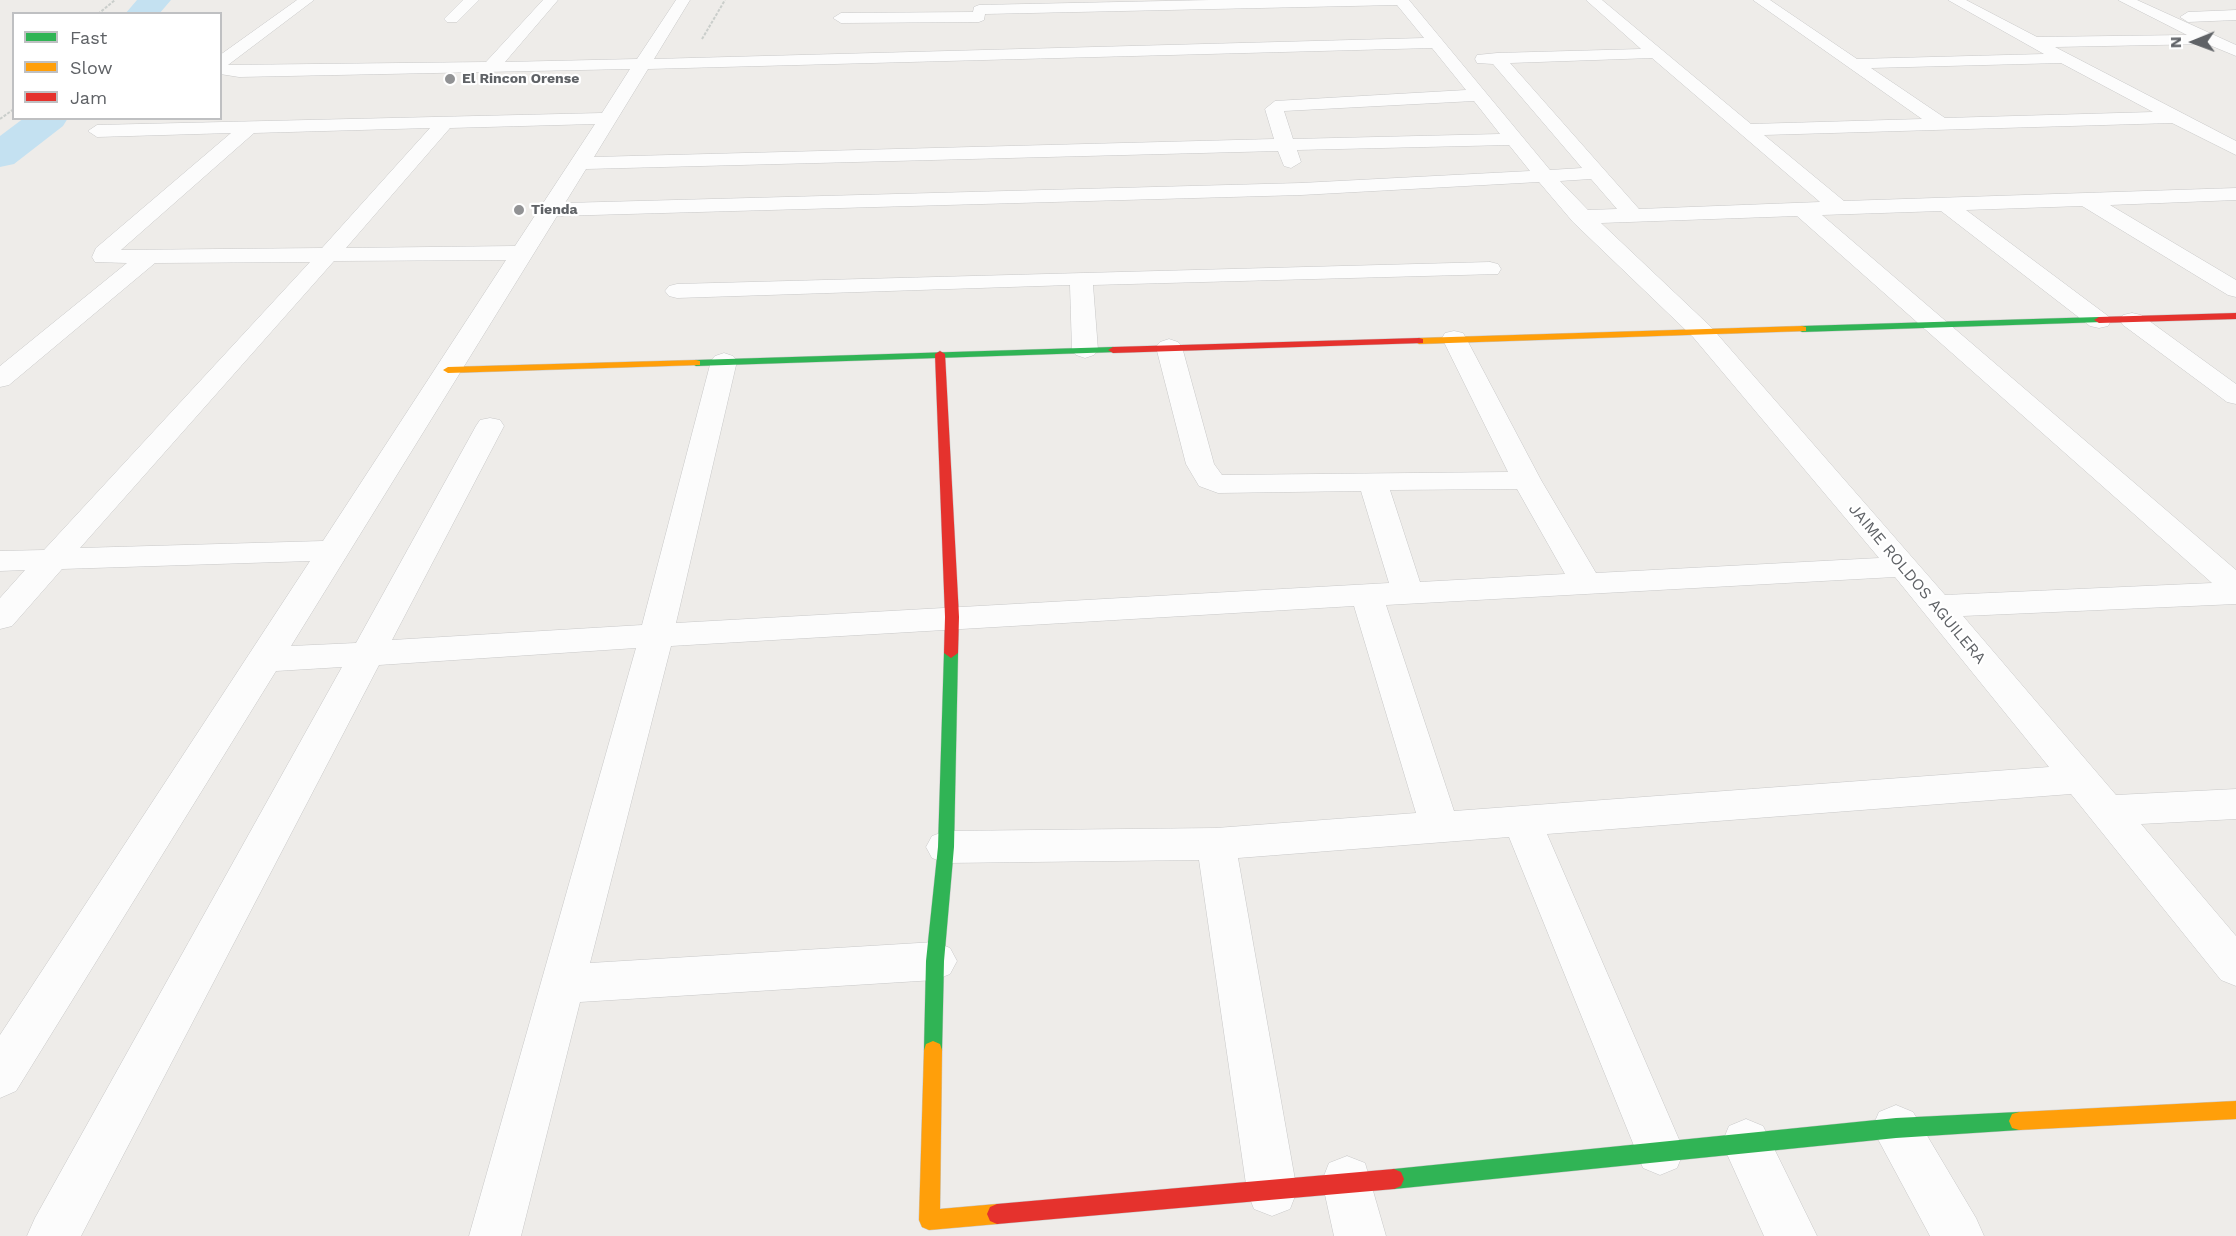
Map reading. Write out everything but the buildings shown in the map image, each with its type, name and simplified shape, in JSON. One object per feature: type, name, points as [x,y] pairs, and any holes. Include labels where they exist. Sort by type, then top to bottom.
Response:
[{"type":"street","points":[[222,62],[307,0]]},
{"type":"street","points":[[452,19],[472,0]]},
{"type":"street","points":[[491,67],[551,0]]},
{"type":"street","points":[[0,1076],[683,0]]},
{"type":"street","points":[[831,58],[846,0]]},
{"type":"street","points":[[841,18],[979,9],[1166,16],[1401,0]]},
{"type":"street","name":"JAIME ROLDOS AGUILERA","points":[[1401,0],[1493,115],[1581,217],[1628,258],[1702,332],[1937,606],[2236,966]]},
{"type":"street","points":[[1593,0],[1837,206]]},
{"type":"street","points":[[1760,0],[1941,124]]},
{"type":"street","points":[[1955,0],[2236,149]]},
{"type":"street","points":[[2124,0],[2236,51]]},
{"type":"street","points":[[2150,0],[2236,38]]},
{"type":"street","points":[[978,54],[979,9]]},
{"type":"street","points":[[2188,17],[2236,15]]},
{"type":"street","points":[[1166,16],[1176,48]]},
{"type":"street","points":[[2036,42],[2212,39]]},
{"type":"street","points":[[222,69],[239,72],[642,64],[1176,48],[1437,43]]},
{"type":"street","points":[[1451,60],[1653,53]]},
{"type":"street","points":[[1853,64],[2064,57]]},
{"type":"street","points":[[1497,58],[1634,216]]},
{"type":"street","points":[[1301,189],[1274,109],[1281,105],[1478,95]]},
{"type":"street","points":[[1493,115],[1545,113]]},
{"type":"street","points":[[1747,130],[2176,117]]},
{"type":"street","points":[[97,131],[609,118]]},
{"type":"street","points":[[0,618],[445,122]]},
{"type":"street","points":[[249,127],[102,255],[107,258],[522,253]]},
{"type":"street","points":[[580,163],[1285,143],[1513,139]]},
{"type":"street","points":[[990,152],[990,198]]},
{"type":"street","points":[[550,210],[1301,189],[1545,174],[1597,173]]},
{"type":"street","points":[[1581,217],[1944,202],[2236,194]]},
{"type":"street","points":[[2084,198],[2236,290]]},
{"type":"street","points":[[1944,202],[2099,321]]},
{"type":"street","points":[[1802,208],[1933,325],[2236,587]]},
{"type":"street","points":[[0,379],[149,257]]},
{"type":"street","points":[[677,291],[1081,278],[1490,269]]},
{"type":"street","points":[[1081,278],[1084,350]]},
{"type":"street","points":[[448,370],[2236,316]]},
{"type":"street","points":[[2132,320],[2236,396]]},
{"type":"street","points":[[1454,338],[1527,480],[1586,583]]},
{"type":"street","points":[[1169,347],[1200,464],[1209,480],[1218,484],[1373,484],[1527,480]]},
{"type":"street","points":[[940,354],[952,617],[946,847],[935,962],[928,1228],[1347,1181],[1896,1128],[2236,1110]]},
{"type":"street","points":[[495,1236],[656,638],[724,361]]},
{"type":"street","points":[[53,1236],[490,426]]},
{"type":"street","points":[[1373,484],[1408,594]]},
{"type":"street","points":[[0,561],[334,550]]},
{"type":"street","points":[[264,660],[656,638],[952,617],[1903,567]]},
{"type":"street","points":[[1937,606],[2236,593]]},
{"type":"street","points":[[1367,596],[1440,826]]},
{"type":"street","points":[[946,847],[1216,844],[2080,779]]},
{"type":"street","points":[[2108,811],[2236,804]]},
{"type":"street","points":[[1522,820],[1660,1151]]},
{"type":"street","points":[[1216,844],[1272,1191]]},
{"type":"street","points":[[562,984],[935,962]]},
{"type":"street","points":[[1896,1128],[1958,1236]]},
{"type":"street","points":[[1746,1143],[1791,1236]]},
{"type":"street","points":[[1347,1181],[1360,1236]]},
{"type":"path","points":[[100,12],[115,0]]},
{"type":"path","points":[[688,62],[725,0]]},
{"type":"waterway","points":[[143,12],[155,0]]},
{"type":"waterway","points":[[0,155],[46,120]]},
{"type":"traffic: fast","points":[[1802,329],[2099,320]]},
{"type":"traffic: fast","points":[[696,363],[1113,350]]},
{"type":"traffic: fast","points":[[933,1050],[935,961],[946,847],[951,653]]},
{"type":"traffic: fast","points":[[1394,1179],[1896,1128],[2019,1121]]},
{"type":"traffic: slow","points":[[1419,341],[1802,329]]},
{"type":"traffic: slow","points":[[448,370],[696,363]]},
{"type":"traffic: slow","points":[[933,1050],[929,1220],[997,1214]]},
{"type":"traffic: slow","points":[[2019,1121],[2236,1110]]},
{"type":"traffic: jam","points":[[2099,320],[2236,316]]},
{"type":"traffic: jam","points":[[1113,350],[1419,341]]},
{"type":"traffic: jam","points":[[940,354],[952,617],[951,653]]},
{"type":"traffic: jam","points":[[997,1214],[1394,1179]]},
{"type":"place","name":"El Rincon Orense","points":[[450,79]]},
{"type":"place","name":"Tienda","points":[[519,210]]}]
